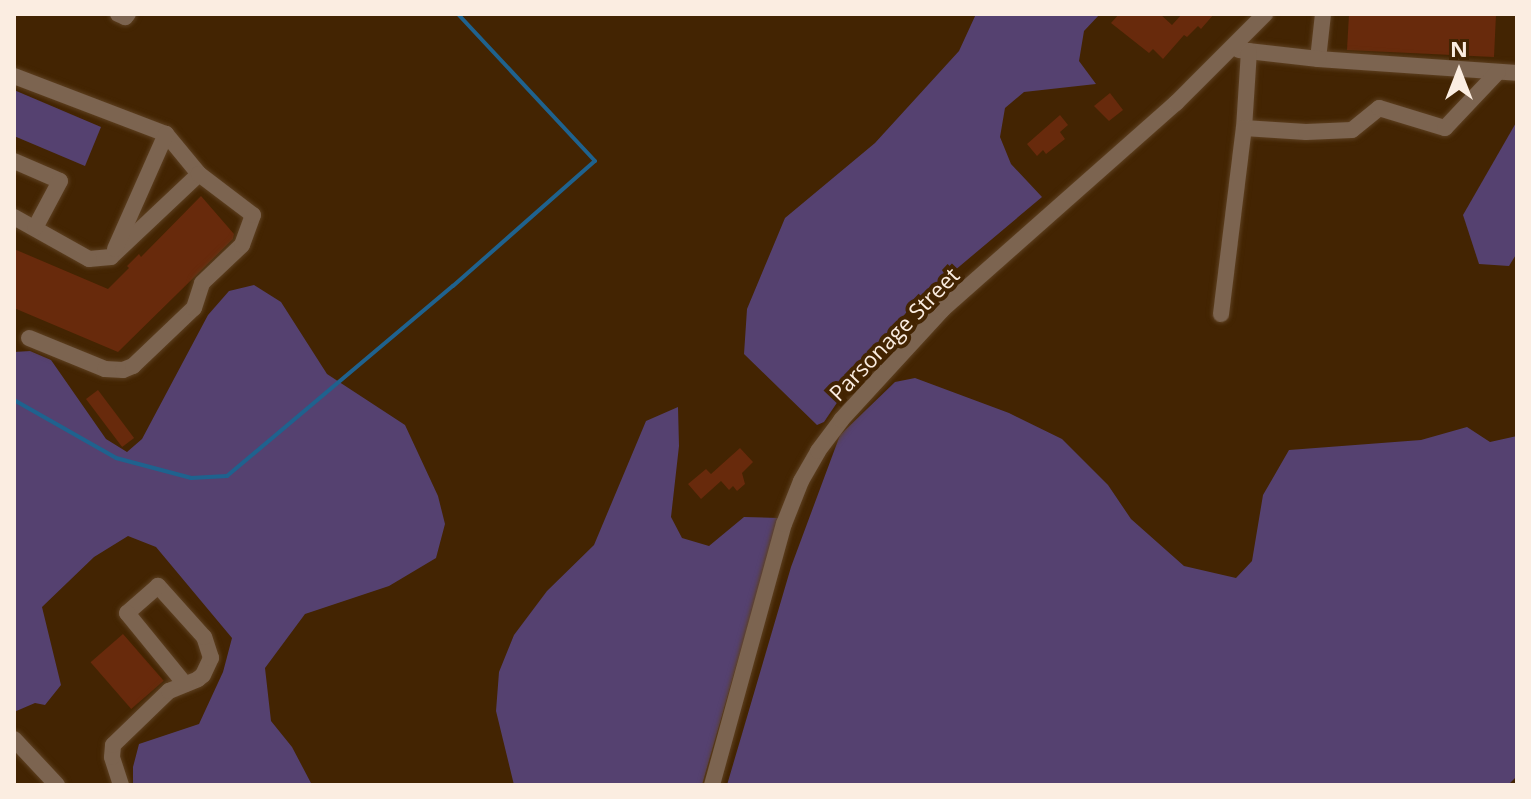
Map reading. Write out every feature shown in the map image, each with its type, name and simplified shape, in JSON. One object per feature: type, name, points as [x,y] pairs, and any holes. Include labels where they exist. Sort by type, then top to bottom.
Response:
[{"type":"street","points":[[118,14],[125,17],[128,14]]},
{"type":"street","name":"Parsonage Street","points":[[712,785],[784,524],[801,481],[818,451],[841,420],[943,309],[1241,50],[1265,14]]},
{"type":"street","points":[[1318,59],[1323,14]]},
{"type":"street","points":[[1221,314],[1244,128],[1241,50],[1318,59],[1517,73]]},
{"type":"street","points":[[1244,128],[1306,132],[1352,130],[1379,108],[1445,128],[1498,72]]},
{"type":"street","points":[[14,76],[166,134],[199,174],[253,215],[242,245],[202,283],[194,308],[133,366],[123,370],[105,369],[29,338]]},
{"type":"street","points":[[111,257],[166,134]]},
{"type":"street","points":[[14,161],[60,181],[35,228]]},
{"type":"street","points":[[14,217],[89,259],[111,257],[199,174]]},
{"type":"street","points":[[121,785],[113,762],[113,745],[128,727],[169,691],[185,684],[203,675],[211,658],[210,646],[158,586],[127,613],[185,684]]},
{"type":"street","points":[[14,739],[57,785]]},
{"type":"shaded area","points":[[976,14],[1100,14],[1084,31],[1079,61],[1096,84],[1024,92],[1005,108],[1000,137],[1011,164],[1042,197],[910,308],[861,367],[824,422],[817,425],[744,354],[747,309],[785,218],[875,143],[959,51]]},
{"type":"shaded area","points":[[14,90],[101,127],[85,166],[14,136]]},
{"type":"shaded area","points":[[1517,121],[1517,253],[1509,266],[1479,264],[1463,215]]},
{"type":"shaded area","points":[[254,285],[281,302],[327,374],[405,425],[438,496],[445,524],[436,558],[389,586],[305,614],[265,668],[271,721],[292,747],[312,785],[133,785],[133,767],[139,744],[199,724],[223,672],[232,638],[156,547],[128,536],[94,557],[42,607],[61,685],[45,705],[35,703],[14,712],[14,352],[30,351],[51,360],[106,439],[127,452],[142,439],[208,315],[229,291]]},
{"type":"shaded area","points":[[915,378],[1009,413],[1062,439],[1108,485],[1131,519],[1184,566],[1236,578],[1252,561],[1263,495],[1289,450],[1421,440],[1467,427],[1490,442],[1517,436],[1517,776],[1508,785],[727,785],[791,567],[840,435],[895,382]]},
{"type":"shaded area","points":[[678,407],[679,446],[671,517],[682,538],[709,546],[744,517],[779,518],[702,785],[514,785],[496,711],[499,672],[514,635],[547,591],[594,545],[646,421]]},
{"type":"building","points":[[1119,14],[1160,14],[1172,25],[1182,14],[1214,14],[1201,29],[1198,26],[1187,37],[1184,35],[1163,59],[1153,49],[1149,53],[1111,23]]},
{"type":"building","points":[[1349,14],[1496,14],[1494,57],[1347,50]]},
{"type":"building","points":[[1110,93],[1123,110],[1109,121],[1094,106]]},
{"type":"building","points":[[1060,115],[1068,125],[1060,132],[1065,139],[1046,154],[1043,150],[1037,156],[1027,144]]},
{"type":"building","points":[[201,196],[234,234],[233,239],[118,352],[14,308],[14,249],[108,289],[139,254],[141,257]]},
{"type":"building","points":[[98,390],[134,438],[122,447],[86,399]]},
{"type":"building","points":[[740,448],[753,462],[742,473],[745,484],[737,491],[733,486],[729,490],[721,481],[701,499],[688,484],[706,469],[711,474]]},
{"type":"building","points":[[123,634],[164,681],[131,709],[91,662]]},
{"type":"waterway","points":[[14,400],[116,458],[191,478],[227,476],[453,286],[595,161],[458,14]]}]
